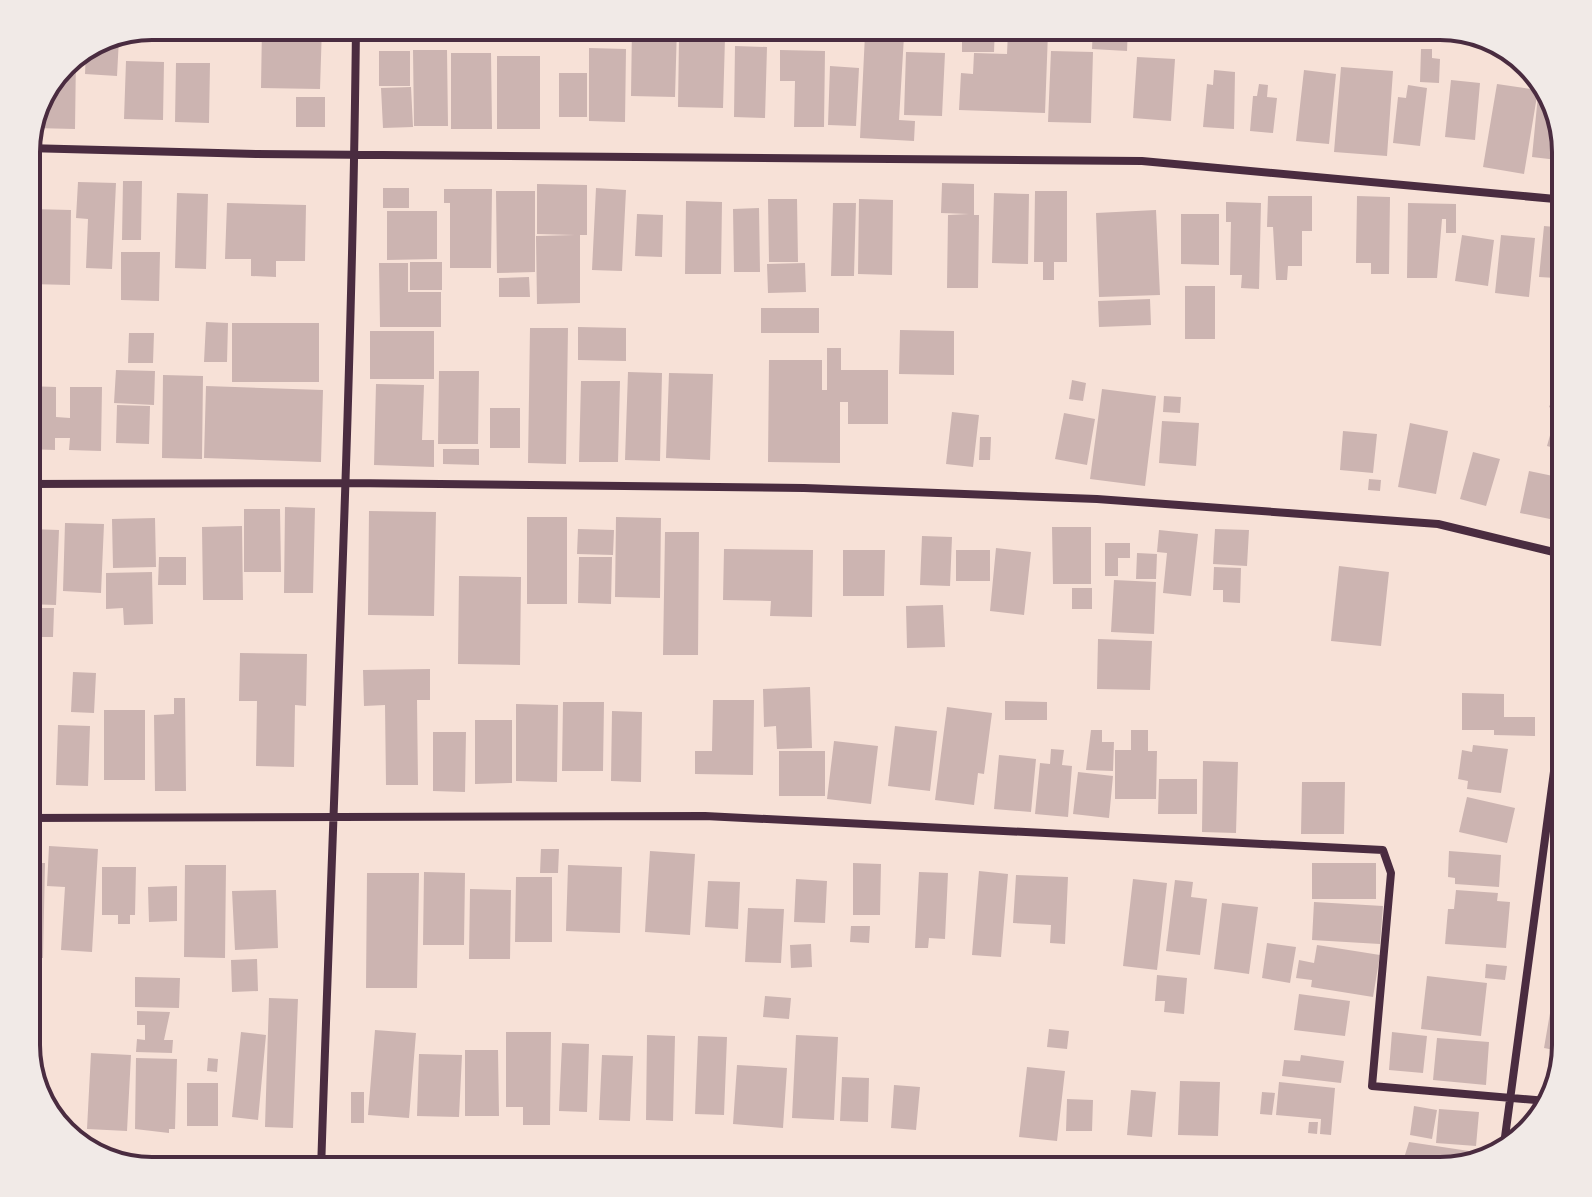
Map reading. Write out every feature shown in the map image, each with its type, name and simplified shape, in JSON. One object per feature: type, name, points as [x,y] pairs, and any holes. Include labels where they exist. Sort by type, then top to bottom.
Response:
[{"type":"street","points":[[322,1157],[332,818],[347,483],[356,40]]},
{"type":"street","points":[[40,148],[1142,161],[1552,199]]},
{"type":"street","points":[[40,484],[347,483],[804,488],[1097,499],[1438,524],[1552,552]]},
{"type":"street","points":[[1505,1136],[1552,784]]},
{"type":"street","points":[[40,818],[705,816],[1383,850],[1391,873],[1372,1086],[1537,1100]]},
{"type":"building","points":[[262,40],[322,40],[320,89],[261,88]]},
{"type":"building","points":[[632,40],[677,40],[675,97],[631,96]]},
{"type":"building","points":[[679,40],[725,40],[723,108],[678,107]]},
{"type":"building","points":[[865,40],[904,40],[899,120],[915,121],[914,141],[860,138]]},
{"type":"building","points":[[962,40],[994,40],[994,52],[962,52]]},
{"type":"building","points":[[1008,40],[1048,40],[1045,113],[959,110],[961,73],[973,74],[974,53],[1007,54]]},
{"type":"building","points":[[1092,40],[1127,40],[1127,51],[1092,49]]},
{"type":"building","points":[[119,46],[117,76],[85,74],[85,63]]},
{"type":"building","points":[[735,46],[767,47],[765,118],[734,117]]},
{"type":"building","points":[[589,48],[626,49],[625,122],[589,121]]},
{"type":"building","points":[[1421,49],[1432,49],[1432,58],[1440,59],[1439,83],[1420,82]]},
{"type":"building","points":[[413,50],[447,50],[448,126],[414,126]]},
{"type":"building","points":[[780,50],[825,51],[824,127],[794,127],[795,81],[780,81]]},
{"type":"building","points":[[379,51],[410,51],[410,86],[379,86]]},
{"type":"building","points":[[1051,51],[1093,52],[1091,123],[1048,122]]},
{"type":"building","points":[[906,52],[945,53],[942,116],[904,115]]},
{"type":"building","points":[[451,53],[491,53],[492,129],[451,129]]},
{"type":"building","points":[[497,56],[540,56],[540,129],[497,129]]},
{"type":"building","points":[[1137,57],[1175,59],[1171,121],[1133,118]]},
{"type":"building","points":[[126,61],[164,62],[163,120],[124,119]]},
{"type":"building","points":[[176,63],[210,63],[209,123],[175,122]]},
{"type":"building","points":[[830,66],[859,68],[856,126],[828,125]]},
{"type":"building","points":[[1341,67],[1393,71],[1387,156],[1334,152]]},
{"type":"building","points":[[76,70],[75,129],[43,128],[52,102]]},
{"type":"building","points":[[1214,70],[1235,72],[1234,129],[1203,127],[1207,84],[1213,85]]},
{"type":"building","points":[[1304,70],[1336,74],[1329,144],[1296,141]]},
{"type":"building","points":[[559,73],[587,73],[587,117],[559,117]]},
{"type":"building","points":[[1451,80],[1480,83],[1475,140],[1445,137]]},
{"type":"building","points":[[1259,84],[1268,85],[1267,97],[1277,98],[1273,133],[1250,131],[1253,96],[1257,96]]},
{"type":"building","points":[[1497,84],[1532,89],[1537,97],[1524,174],[1483,167]]},
{"type":"building","points":[[1408,85],[1427,88],[1420,146],[1393,143],[1398,97],[1406,98]]},
{"type":"building","points":[[411,87],[413,127],[383,128],[381,88]]},
{"type":"building","points":[[296,97],[325,97],[325,127],[296,127]]},
{"type":"building","points":[[1538,98],[1550,130],[1552,159],[1532,157]]},
{"type":"building","points":[[123,181],[142,181],[141,240],[122,240]]},
{"type":"building","points":[[78,182],[116,183],[112,269],[86,268],[88,219],[76,218]]},
{"type":"building","points":[[942,183],[974,184],[974,215],[979,215],[978,288],[947,288],[948,215],[969,214],[941,213]]},
{"type":"building","points":[[537,184],[587,185],[587,235],[580,235],[580,303],[537,304],[536,236],[575,235],[537,234]]},
{"type":"building","points":[[383,188],[409,188],[409,208],[383,208]]},
{"type":"building","points":[[596,188],[626,190],[622,271],[592,270]]},
{"type":"building","points":[[444,189],[492,189],[491,268],[450,268],[450,203],[444,203]]},
{"type":"building","points":[[496,191],[535,191],[535,272],[497,273]]},
{"type":"building","points":[[1035,191],[1067,191],[1067,262],[1054,262],[1054,280],[1043,280],[1043,262],[1034,262]]},
{"type":"building","points":[[177,193],[208,194],[206,269],[175,268]]},
{"type":"building","points":[[994,193],[1029,194],[1028,264],[992,263]]},
{"type":"building","points":[[1268,196],[1312,196],[1312,231],[1302,231],[1302,266],[1288,266],[1287,280],[1276,280],[1273,227],[1267,227]]},
{"type":"building","points":[[1357,196],[1390,197],[1389,274],[1371,274],[1371,263],[1356,263]]},
{"type":"building","points":[[768,199],[797,199],[798,262],[769,262]]},
{"type":"building","points":[[859,199],[893,200],[892,275],[858,274]]},
{"type":"building","points":[[686,201],[722,202],[721,274],[685,274]]},
{"type":"building","points":[[1226,202],[1261,203],[1259,289],[1241,288],[1242,275],[1230,275],[1231,222],[1226,222]]},
{"type":"building","points":[[227,203],[306,205],[305,261],[276,261],[276,277],[251,276],[251,259],[225,259]]},
{"type":"building","points":[[833,203],[856,203],[854,276],[831,276]]},
{"type":"building","points":[[1408,203],[1456,204],[1456,233],[1446,233],[1446,219],[1442,219],[1437,278],[1407,278]]},
{"type":"building","points":[[759,208],[760,272],[734,272],[733,209]]},
{"type":"building","points":[[40,209],[71,210],[70,285],[40,284]]},
{"type":"building","points":[[1156,210],[1160,295],[1099,297],[1096,213]]},
{"type":"building","points":[[387,211],[437,211],[437,259],[387,260]]},
{"type":"building","points":[[637,214],[663,215],[662,257],[635,256]]},
{"type":"building","points":[[1181,214],[1219,214],[1219,265],[1181,264]]},
{"type":"building","points":[[1544,226],[1552,227],[1552,278],[1539,277]]},
{"type":"building","points":[[1462,235],[1494,240],[1488,286],[1455,281]]},
{"type":"building","points":[[1501,235],[1535,238],[1529,297],[1495,293]]},
{"type":"building","points":[[121,252],[160,252],[159,301],[121,300]]},
{"type":"building","points":[[410,262],[442,262],[442,290],[410,290]]},
{"type":"building","points":[[379,263],[408,263],[408,292],[441,292],[441,327],[380,327]]},
{"type":"building","points":[[805,263],[806,292],[768,293],[767,264]]},
{"type":"building","points":[[529,277],[530,297],[499,297],[499,278]]},
{"type":"building","points":[[1185,286],[1215,286],[1215,339],[1185,339]]},
{"type":"building","points":[[1150,299],[1151,325],[1099,327],[1098,301]]},
{"type":"building","points":[[761,308],[819,308],[819,333],[761,333]]},
{"type":"building","points":[[206,322],[228,323],[227,362],[204,362]]},
{"type":"building","points":[[232,323],[319,323],[319,382],[232,382]]},
{"type":"building","points":[[578,327],[626,328],[626,361],[578,360]]},
{"type":"building","points":[[530,328],[568,328],[566,464],[528,463]]},
{"type":"building","points":[[900,330],[954,331],[954,375],[899,374]]},
{"type":"building","points":[[370,331],[434,331],[434,379],[370,379]]},
{"type":"building","points":[[129,333],[154,333],[153,363],[128,363]]},
{"type":"building","points":[[827,348],[841,348],[841,370],[888,370],[888,424],[848,424],[848,402],[840,402],[840,463],[768,462],[769,360],[822,360],[822,390],[827,390]]},
{"type":"building","points":[[116,370],[155,371],[154,405],[114,403]]},
{"type":"building","points":[[439,371],[479,371],[478,444],[438,444]]},
{"type":"building","points":[[628,372],[662,373],[660,461],[625,460]]},
{"type":"building","points":[[669,373],[713,374],[710,460],[666,458]]},
{"type":"building","points":[[163,375],[203,376],[202,459],[162,458]]},
{"type":"building","points":[[1072,380],[1086,383],[1083,401],[1069,399]]},
{"type":"building","points":[[581,381],[620,381],[618,462],[579,462]]},
{"type":"building","points":[[376,384],[424,385],[422,440],[434,440],[434,467],[374,465]]},
{"type":"building","points":[[40,386],[56,387],[56,417],[70,418],[70,387],[102,387],[101,451],[69,450],[70,438],[55,438],[55,450],[40,449]]},
{"type":"building","points":[[206,386],[323,390],[321,462],[204,458]]},
{"type":"building","points":[[1102,389],[1156,396],[1145,486],[1090,479]]},
{"type":"building","points":[[1164,396],[1181,397],[1180,413],[1163,412]]},
{"type":"building","points":[[117,405],[150,406],[149,444],[116,443]]},
{"type":"building","points":[[490,408],[520,408],[520,448],[490,448]]},
{"type":"building","points":[[952,412],[979,415],[973,467],[946,464]]},
{"type":"building","points":[[1064,413],[1095,419],[1087,465],[1055,459]]},
{"type":"building","points":[[1162,421],[1199,423],[1196,466],[1159,463]]},
{"type":"building","points":[[1410,423],[1448,431],[1436,494],[1398,487]]},
{"type":"building","points":[[1552,428],[1552,447],[1547,446]]},
{"type":"building","points":[[1343,431],[1377,434],[1373,473],[1340,470]]},
{"type":"building","points":[[980,437],[991,437],[990,460],[979,460]]},
{"type":"building","points":[[443,449],[479,449],[479,465],[443,464]]},
{"type":"building","points":[[1473,452],[1500,459],[1486,506],[1460,499]]},
{"type":"building","points":[[1529,471],[1552,476],[1550,519],[1520,513]]},
{"type":"building","points":[[1369,479],[1381,480],[1380,491],[1368,490]]},
{"type":"building","points":[[285,507],[315,508],[313,593],[284,593]]},
{"type":"building","points":[[244,509],[280,509],[281,572],[244,572]]},
{"type":"building","points":[[369,511],[436,512],[434,616],[368,615]]},
{"type":"building","points":[[527,517],[567,517],[567,604],[527,604]]},
{"type":"building","points":[[616,517],[661,518],[660,598],[615,597]]},
{"type":"building","points":[[155,518],[156,567],[113,568],[112,519]]},
{"type":"building","points":[[65,523],[104,524],[101,593],[63,591]]},
{"type":"building","points":[[242,526],[243,600],[203,600],[202,527]]},
{"type":"building","points":[[1052,527],[1091,527],[1091,584],[1053,584]]},
{"type":"building","points":[[40,529],[59,530],[56,605],[40,604]]},
{"type":"building","points":[[578,529],[614,530],[613,555],[577,554]]},
{"type":"building","points":[[1215,529],[1249,530],[1247,566],[1213,564]]},
{"type":"building","points":[[1159,530],[1198,534],[1191,596],[1163,593],[1167,553],[1157,552]]},
{"type":"building","points":[[665,532],[699,532],[698,655],[663,655]]},
{"type":"building","points":[[922,536],[952,537],[950,586],[920,585]]},
{"type":"building","points":[[1105,543],[1130,543],[1130,558],[1118,558],[1118,576],[1105,576]]},
{"type":"building","points":[[996,548],[1031,552],[1024,615],[990,611]]},
{"type":"building","points":[[724,549],[813,550],[812,617],[770,616],[771,601],[723,600]]},
{"type":"building","points":[[843,550],[885,550],[884,596],[843,596]]},
{"type":"building","points":[[956,550],[990,550],[990,581],[956,581]]},
{"type":"building","points":[[1137,553],[1157,554],[1156,579],[1136,579]]},
{"type":"building","points":[[159,557],[186,557],[186,585],[158,585]]},
{"type":"building","points":[[579,557],[612,557],[611,604],[578,603]]},
{"type":"building","points":[[1339,566],[1389,572],[1381,646],[1331,641]]},
{"type":"building","points":[[1214,567],[1241,568],[1240,603],[1223,602],[1223,590],[1213,590]]},
{"type":"building","points":[[152,572],[153,624],[124,625],[123,608],[106,609],[106,573]]},
{"type":"building","points":[[459,576],[521,577],[520,665],[458,664]]},
{"type":"building","points":[[1114,580],[1156,582],[1154,634],[1111,632]]},
{"type":"building","points":[[1072,588],[1092,588],[1092,609],[1072,609]]},
{"type":"building","points":[[943,605],[945,647],[907,648],[906,606]]},
{"type":"building","points":[[40,608],[54,608],[53,637],[40,637]]},
{"type":"building","points":[[1098,639],[1152,641],[1150,690],[1097,689]]},
{"type":"building","points":[[240,653],[307,654],[306,706],[295,705],[294,767],[256,766],[257,701],[239,701]]},
{"type":"building","points":[[430,669],[430,700],[417,700],[418,785],[386,785],[385,705],[364,706],[363,670]]},
{"type":"building","points":[[73,672],[96,673],[94,713],[71,712]]},
{"type":"building","points":[[810,687],[812,748],[777,749],[776,726],[764,727],[763,689]]},
{"type":"building","points":[[1462,693],[1504,694],[1504,717],[1535,717],[1535,736],[1494,735],[1494,730],[1462,730]]},
{"type":"building","points":[[174,698],[185,698],[186,791],[155,791],[154,715],[174,714]]},
{"type":"building","points":[[713,700],[754,700],[753,775],[695,774],[695,751],[712,751]]},
{"type":"building","points":[[1005,701],[1047,702],[1047,720],[1005,720]]},
{"type":"building","points":[[563,702],[604,702],[603,771],[562,771]]},
{"type":"building","points":[[516,704],[558,705],[557,782],[516,781]]},
{"type":"building","points":[[947,707],[992,713],[984,774],[978,773],[974,805],[935,800]]},
{"type":"building","points":[[104,710],[145,710],[145,780],[104,780]]},
{"type":"building","points":[[612,711],[642,712],[641,782],[611,781]]},
{"type":"building","points":[[475,720],[512,720],[512,783],[475,784]]},
{"type":"building","points":[[58,725],[90,726],[88,786],[56,785]]},
{"type":"building","points":[[895,726],[937,731],[930,791],[888,786]]},
{"type":"building","points":[[1091,730],[1102,730],[1102,742],[1114,742],[1113,771],[1086,770]]},
{"type":"building","points":[[1131,730],[1148,730],[1148,751],[1157,751],[1156,799],[1115,799],[1115,750],[1131,750]]},
{"type":"building","points":[[433,732],[466,732],[465,792],[433,791]]},
{"type":"building","points":[[834,741],[878,746],[871,804],[827,799]]},
{"type":"building","points":[[1473,745],[1508,749],[1501,793],[1467,789],[1468,781],[1458,779],[1462,750],[1472,752]]},
{"type":"building","points":[[1051,749],[1064,750],[1062,765],[1072,766],[1068,817],[1035,814],[1040,763],[1050,764]]},
{"type":"building","points":[[779,751],[825,751],[825,796],[779,796]]},
{"type":"building","points":[[999,755],[1036,759],[1031,812],[994,809]]},
{"type":"building","points":[[1203,761],[1238,762],[1236,833],[1202,832]]},
{"type":"building","points":[[1078,772],[1113,776],[1109,818],[1073,814]]},
{"type":"building","points":[[1159,779],[1197,779],[1197,814],[1158,814]]},
{"type":"building","points":[[1302,782],[1345,782],[1344,834],[1301,834]]},
{"type":"building","points":[[1467,797],[1515,808],[1507,843],[1459,832]]},
{"type":"building","points":[[49,846],[98,849],[92,952],[61,950],[65,887],[47,886]]},
{"type":"building","points":[[541,849],[559,849],[558,873],[540,873]]},
{"type":"building","points":[[650,851],[695,854],[690,935],[645,932]]},
{"type":"building","points":[[1449,851],[1501,855],[1499,887],[1455,884],[1455,878],[1448,877]]},
{"type":"building","points":[[40,863],[45,863],[43,958],[40,958]]},
{"type":"building","points":[[853,863],[881,864],[880,915],[853,915]]},
{"type":"building","points":[[1312,863],[1376,863],[1376,899],[1312,899]]},
{"type":"building","points":[[185,865],[226,865],[225,958],[184,957]]},
{"type":"building","points":[[568,865],[622,867],[620,933],[566,931]]},
{"type":"building","points":[[102,867],[136,867],[135,915],[130,915],[130,924],[118,924],[118,915],[102,915]]},
{"type":"building","points":[[979,871],[1008,874],[1001,957],[972,955]]},
{"type":"building","points":[[424,872],[465,873],[464,945],[423,945]]},
{"type":"building","points":[[919,872],[948,873],[945,939],[929,938],[928,948],[915,948]]},
{"type":"building","points":[[367,873],[419,873],[417,988],[366,988]]},
{"type":"building","points":[[1016,875],[1068,877],[1065,944],[1050,943],[1051,925],[1013,923]]},
{"type":"building","points":[[516,877],[552,877],[552,942],[515,942]]},
{"type":"building","points":[[796,879],[827,881],[825,923],[794,922]]},
{"type":"building","points":[[1133,879],[1167,883],[1157,970],[1123,966]]},
{"type":"building","points":[[1175,880],[1193,882],[1191,897],[1207,899],[1200,955],[1166,951]]},
{"type":"building","points":[[708,881],[740,882],[738,929],[705,927]]},
{"type":"building","points":[[177,886],[177,921],[149,922],[148,887]]},
{"type":"building","points":[[470,889],[511,890],[510,959],[469,959]]},
{"type":"building","points":[[276,890],[278,948],[235,950],[232,891]]},
{"type":"building","points":[[1456,890],[1498,893],[1497,901],[1510,902],[1506,948],[1445,944],[1448,909],[1454,909]]},
{"type":"building","points":[[1314,902],[1383,906],[1380,944],[1312,940]]},
{"type":"building","points":[[1222,903],[1258,907],[1249,974],[1214,969]]},
{"type":"building","points":[[748,908],[784,909],[781,963],[745,962]]},
{"type":"building","points":[[851,926],[870,926],[869,943],[850,942]]},
{"type":"building","points":[[1267,943],[1296,947],[1290,983],[1262,978]]},
{"type":"building","points":[[811,944],[812,967],[791,968],[790,945]]},
{"type":"building","points":[[1317,945],[1380,955],[1373,997],[1311,987],[1312,980],[1296,978],[1299,960],[1314,963]]},
{"type":"building","points":[[257,959],[258,991],[232,992],[231,960]]},
{"type":"building","points":[[1486,964],[1507,966],[1505,980],[1485,978]]},
{"type":"building","points":[[1157,975],[1187,978],[1184,1014],[1164,1012],[1165,1001],[1155,1001]]},
{"type":"building","points":[[1427,976],[1487,983],[1481,1036],[1421,1029]]},
{"type":"building","points":[[135,977],[180,978],[179,1008],[135,1007]]},
{"type":"building","points":[[1299,994],[1350,1001],[1345,1036],[1294,1030]]},
{"type":"building","points":[[765,996],[791,998],[789,1019],[763,1017]]},
{"type":"building","points":[[269,998],[298,999],[293,1128],[265,1127]]},
{"type":"building","points":[[1552,1001],[1552,1050],[1544,1048]]},
{"type":"building","points":[[137,1011],[170,1012],[164,1040],[173,1040],[172,1053],[136,1052],[137,1039],[145,1040],[145,1025],[137,1025]]},
{"type":"building","points":[[1049,1029],[1069,1031],[1067,1049],[1047,1047]]},
{"type":"building","points":[[375,1030],[416,1033],[409,1118],[368,1115]]},
{"type":"building","points":[[241,1032],[266,1035],[258,1120],[232,1117]]},
{"type":"building","points":[[506,1032],[551,1032],[550,1125],[523,1125],[523,1107],[506,1107]]},
{"type":"building","points":[[1392,1032],[1427,1036],[1423,1073],[1389,1070]]},
{"type":"building","points":[[647,1035],[675,1036],[673,1121],[646,1120]]},
{"type":"building","points":[[796,1035],[838,1037],[834,1120],[792,1118]]},
{"type":"building","points":[[698,1036],[727,1037],[724,1115],[695,1114]]},
{"type":"building","points":[[1437,1038],[1489,1042],[1486,1085],[1433,1080]]},
{"type":"building","points":[[562,1043],[589,1044],[587,1112],[559,1111]]},
{"type":"building","points":[[465,1050],[498,1050],[499,1116],[465,1116]]},
{"type":"building","points":[[91,1053],[131,1055],[127,1131],[87,1129]]},
{"type":"building","points":[[419,1054],[462,1055],[459,1117],[417,1116]]},
{"type":"building","points":[[602,1055],[633,1056],[630,1121],[599,1120]]},
{"type":"building","points":[[1301,1055],[1344,1061],[1341,1083],[1282,1076],[1284,1060],[1300,1061]]},
{"type":"building","points":[[136,1058],[177,1059],[175,1129],[169,1129],[169,1133],[135,1129]]},
{"type":"building","points":[[208,1058],[218,1059],[217,1072],[207,1071]]},
{"type":"building","points":[[737,1065],[787,1068],[783,1128],[733,1124]]},
{"type":"building","points":[[1027,1067],[1065,1071],[1057,1141],[1019,1137]]},
{"type":"building","points":[[842,1077],[869,1078],[868,1122],[840,1121]]},
{"type":"building","points":[[1180,1081],[1220,1082],[1218,1136],[1178,1135]]},
{"type":"building","points":[[1279,1082],[1335,1088],[1331,1135],[1320,1134],[1321,1119],[1276,1115]]},
{"type":"building","points":[[187,1083],[218,1083],[218,1126],[187,1126]]},
{"type":"building","points":[[894,1085],[920,1087],[916,1130],[891,1128]]},
{"type":"building","points":[[1131,1090],[1156,1092],[1152,1137],[1127,1135]]},
{"type":"building","points":[[351,1092],[364,1092],[364,1123],[351,1123]]},
{"type":"building","points":[[1262,1092],[1275,1093],[1272,1115],[1260,1114]]},
{"type":"building","points":[[1067,1099],[1093,1100],[1092,1131],[1066,1131]]},
{"type":"building","points":[[1414,1106],[1437,1110],[1432,1139],[1410,1135]]},
{"type":"building","points":[[1439,1109],[1479,1112],[1476,1146],[1436,1143]]},
{"type":"building","points":[[1309,1122],[1318,1122],[1317,1134],[1308,1133]]},
{"type":"building","points":[[1409,1142],[1469,1151],[1462,1155],[1404,1157]]},
{"type":"building","points":[[1300,1155],[1334,1156],[1334,1157]]}]
